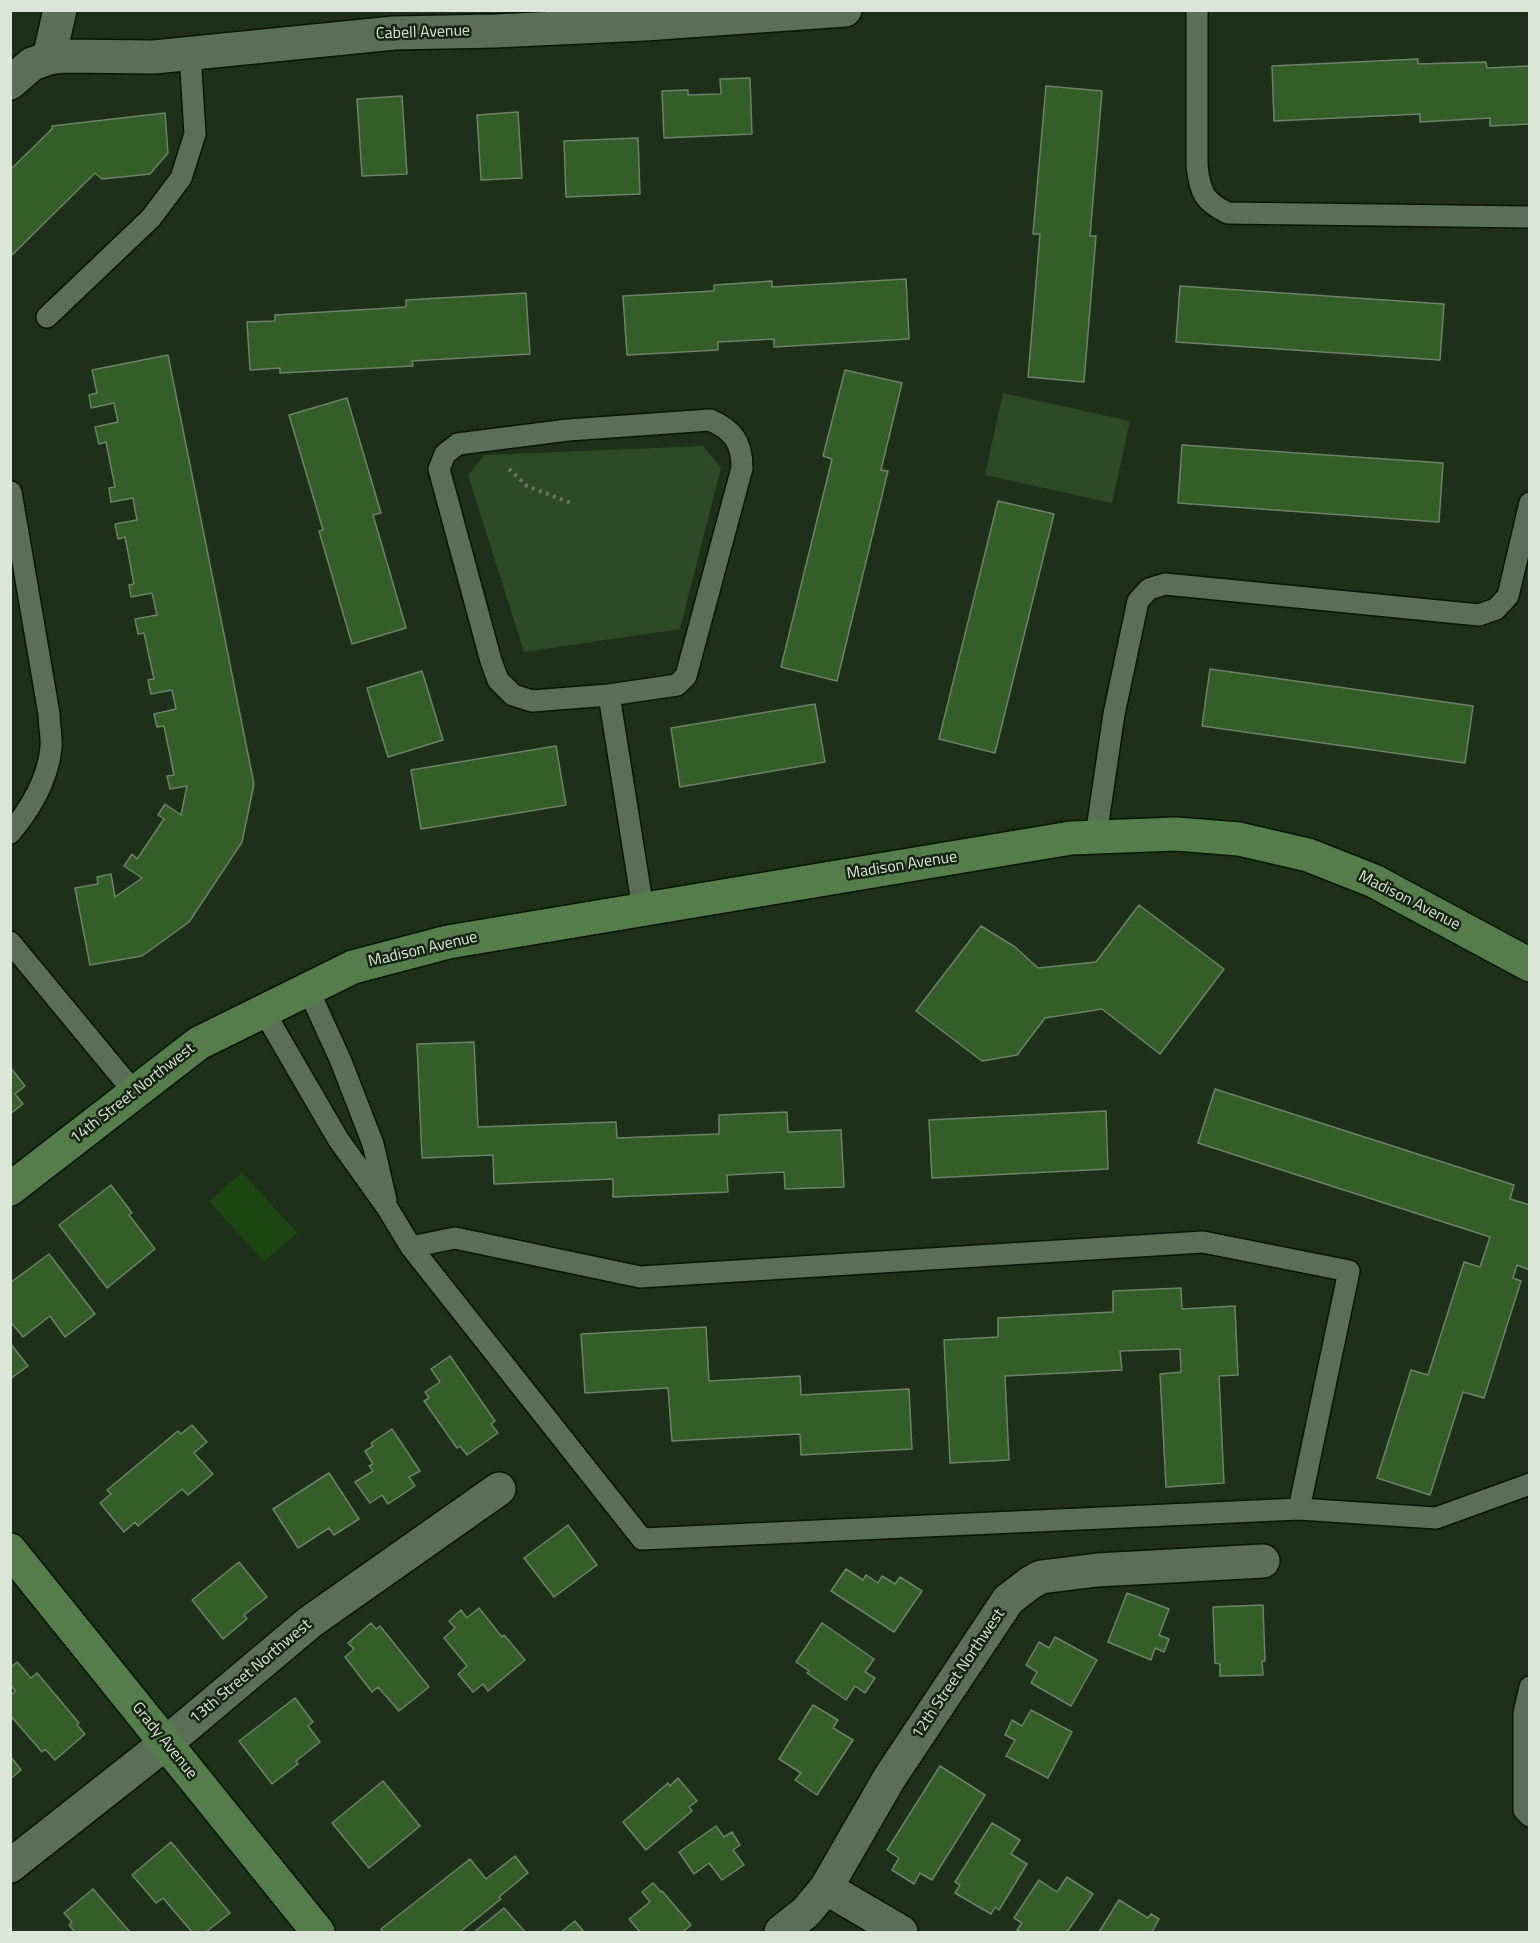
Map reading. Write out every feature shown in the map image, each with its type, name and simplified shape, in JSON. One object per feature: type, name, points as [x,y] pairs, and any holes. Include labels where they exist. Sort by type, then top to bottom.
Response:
[{"type":"street","points":[[49,58],[60,10]]},
{"type":"street","name":"Cabell Avenue","points":[[10,83],[32,64],[64,56],[154,57],[394,33],[495,31],[633,24],[845,10]]},
{"type":"street","name":"Madison Avenue","points":[[263,1010],[353,967],[448,942],[1071,838],[1096,836],[1176,834],[1239,839],[1308,855],[1374,881],[1530,965]]},
{"type":"street","name":"14th Street Northwest","points":[[10,1189],[199,1043],[263,1010]]},
{"type":"street","name":"13th Street Northwest","points":[[10,1866],[166,1743],[327,1610],[500,1489]]},
{"type":"street","name":"Grady Avenue","points":[[10,1550],[318,1932]]},
{"type":"street","name":"12th Street Northwest","points":[[781,1932],[806,1912],[826,1887],[890,1777],[1008,1600],[1030,1582],[1041,1577],[1097,1569],[1263,1561]]},
{"type":"street","points":[[826,1887],[901,1932]]},
{"type":"lane","points":[[1197,10],[1197,166],[1200,187],[1214,206],[1228,213],[1530,217]]},
{"type":"lane","points":[[47,317],[151,218],[182,178],[195,134],[190,54]]},
{"type":"lane","points":[[710,420],[724,426],[736,439],[742,453],[742,468],[686,676],[677,685],[532,701],[513,695],[498,680],[439,469],[445,454],[458,444],[486,440],[568,430],[710,420]]},
{"type":"lane","points":[[10,833],[24,817],[45,776],[51,747],[49,714],[11,492]]},
{"type":"lane","points":[[1096,836],[1114,714],[1128,646],[1138,602],[1149,589],[1165,584],[1479,615],[1496,609],[1508,596],[1530,503]]},
{"type":"lane","points":[[609,694],[643,909]]},
{"type":"lane","points":[[10,942],[134,1092]]},
{"type":"lane","points":[[308,989],[340,1059],[373,1144],[388,1209]]},
{"type":"lane","points":[[263,1010],[338,1139],[388,1209],[411,1247],[642,1539],[1299,1509],[1436,1518],[1530,1485]]},
{"type":"lane","points":[[411,1247],[455,1238],[640,1277],[1203,1242],[1349,1271],[1299,1509]]},
{"type":"lane","points":[[1530,1687],[1524,1713],[1524,1810],[1530,1816]]},
{"type":"path","points":[[486,440],[504,464],[527,486],[574,504]]},
{"type":"shaded area","points":[[1003,393],[1130,421],[1112,503],[985,475]]},
{"type":"shaded area","points":[[703,446],[721,468],[680,629],[524,652],[468,475],[485,455]]},
{"type":"shaded area","points":[[242,1172],[297,1233],[264,1262],[209,1201]]},
{"type":"building","points":[[1418,59],[1418,64],[1486,62],[1487,68],[1530,66],[1530,124],[1490,126],[1490,118],[1420,122],[1420,114],[1274,121],[1272,66]]},
{"type":"building","points":[[750,78],[752,134],[664,138],[662,91],[688,90],[688,95],[721,94],[720,79]]},
{"type":"building","points":[[1046,86],[1102,91],[1090,236],[1096,236],[1084,382],[1028,377],[1040,234],[1033,234]]},
{"type":"building","points":[[402,96],[407,174],[362,176],[357,99]]},
{"type":"building","points":[[518,112],[522,178],[481,180],[477,115]]},
{"type":"building","points":[[165,113],[168,153],[150,174],[102,179],[95,173],[10,257],[10,170],[52,129],[52,126]]},
{"type":"building","points":[[638,138],[640,194],[566,197],[564,141]]},
{"type":"building","points":[[906,279],[909,339],[774,347],[774,339],[718,342],[718,350],[627,355],[623,296],[714,291],[714,285],[772,281],[772,287]]},
{"type":"building","points":[[1180,286],[1444,304],[1440,360],[1176,342]]},
{"type":"building","points":[[526,293],[530,354],[412,361],[413,366],[280,373],[280,368],[250,370],[247,322],[275,321],[275,315],[406,307],[406,300]]},
{"type":"building","points":[[168,355],[254,784],[242,842],[189,922],[142,956],[90,965],[75,888],[98,884],[97,877],[111,874],[115,897],[142,878],[124,866],[132,854],[137,859],[164,819],[158,815],[165,804],[181,815],[187,786],[170,789],[167,776],[174,775],[164,726],[157,727],[154,714],[176,709],[172,690],[151,694],[148,680],[154,679],[144,633],[138,634],[135,619],[157,615],[152,593],[131,597],[129,585],[134,584],[125,537],[118,539],[115,524],[137,520],[133,498],[111,502],[109,488],[115,487],[106,442],[99,444],[95,427],[118,422],[114,403],[91,408],[89,395],[97,393],[92,370]]},
{"type":"building","points":[[845,370],[902,383],[881,470],[888,471],[837,681],[781,667],[832,459],[823,456]]},
{"type":"building","points":[[347,398],[381,513],[373,515],[406,628],[352,644],[319,531],[323,530],[289,415]]},
{"type":"building","points":[[1182,445],[1443,463],[1439,522],[1178,503]]},
{"type":"building","points":[[998,501],[1054,514],[995,753],[939,739]]},
{"type":"building","points":[[1210,669],[1473,706],[1465,763],[1202,726]]},
{"type":"building","points":[[422,671],[443,740],[388,757],[367,688]]},
{"type":"building","points":[[815,704],[825,762],[680,787],[671,728]]},
{"type":"building","points":[[556,746],[566,805],[421,829],[411,770]]},
{"type":"building","points":[[1139,905],[1224,969],[1160,1054],[1102,1009],[1045,1018],[1017,1055],[982,1061],[916,1011],[981,926],[1015,947],[1038,968],[1096,962]]},
{"type":"building","points":[[474,1042],[478,1127],[616,1122],[617,1138],[719,1134],[719,1115],[787,1112],[788,1132],[841,1130],[844,1187],[785,1189],[784,1172],[727,1175],[728,1192],[613,1197],[613,1179],[494,1184],[493,1155],[422,1158],[417,1044]]},
{"type":"building","points":[[10,1067],[25,1086],[15,1094],[23,1104],[10,1114]]},
{"type":"building","points":[[1215,1089],[1514,1185],[1510,1199],[1530,1205],[1530,1270],[1517,1265],[1513,1278],[1521,1281],[1484,1398],[1463,1392],[1430,1495],[1377,1478],[1411,1370],[1428,1375],[1464,1262],[1480,1267],[1490,1237],[1198,1143]]},
{"type":"building","points":[[1106,1111],[1108,1169],[932,1178],[929,1120]]},
{"type":"building","points":[[111,1185],[132,1213],[129,1215],[155,1249],[107,1288],[59,1225]]},
{"type":"building","points":[[49,1254],[95,1314],[65,1337],[50,1316],[23,1337],[10,1321],[10,1283]]},
{"type":"building","points":[[1181,1288],[1182,1309],[1235,1306],[1238,1375],[1219,1376],[1224,1483],[1166,1487],[1160,1374],[1181,1372],[1180,1349],[1120,1351],[1122,1370],[1005,1376],[1009,1460],[950,1463],[944,1340],[998,1337],[998,1318],[1113,1312],[1113,1291]]},
{"type":"building","points":[[706,1327],[709,1381],[800,1376],[801,1395],[909,1389],[912,1449],[801,1455],[800,1434],[672,1441],[668,1388],[585,1393],[581,1334]]},
{"type":"building","points":[[10,1343],[28,1366],[10,1379]]},
{"type":"building","points":[[450,1356],[495,1421],[491,1424],[498,1433],[467,1455],[460,1446],[457,1448],[424,1401],[429,1398],[425,1392],[440,1382],[431,1369]]},
{"type":"building","points":[[192,1425],[207,1442],[194,1453],[213,1474],[188,1495],[182,1489],[138,1526],[135,1522],[124,1532],[100,1503],[111,1494],[107,1490],[178,1431],[181,1434]]},
{"type":"building","points":[[392,1429],[420,1471],[409,1477],[415,1486],[388,1504],[382,1495],[370,1503],[355,1482],[373,1471],[369,1466],[373,1464],[365,1451],[373,1446],[371,1443]]},
{"type":"building","points":[[329,1473],[359,1519],[334,1535],[329,1528],[298,1548],[273,1509]]},
{"type":"building","points":[[568,1525],[597,1565],[554,1597],[524,1558]]},
{"type":"building","points":[[239,1562],[267,1597],[244,1615],[247,1619],[223,1639],[192,1600]]},
{"type":"building","points":[[846,1569],[863,1580],[866,1575],[878,1583],[882,1576],[895,1584],[900,1577],[922,1591],[894,1632],[831,1591]]},
{"type":"building","points":[[1127,1593],[1169,1609],[1159,1635],[1169,1639],[1164,1652],[1155,1648],[1151,1660],[1108,1642]]},
{"type":"building","points":[[1263,1605],[1265,1661],[1262,1661],[1263,1675],[1220,1676],[1220,1664],[1215,1663],[1213,1607]]},
{"type":"building","points":[[479,1608],[502,1637],[504,1635],[525,1660],[488,1691],[483,1684],[473,1692],[458,1674],[467,1666],[444,1638],[455,1628],[449,1621],[461,1610],[467,1618]]},
{"type":"building","points":[[371,1623],[376,1629],[380,1626],[429,1687],[399,1711],[378,1687],[372,1692],[345,1657],[354,1649],[348,1643]]},
{"type":"building","points":[[822,1623],[874,1659],[865,1672],[875,1678],[865,1693],[855,1686],[846,1700],[807,1673],[809,1671],[796,1662]]},
{"type":"building","points":[[1055,1637],[1097,1660],[1071,1706],[1031,1683],[1037,1672],[1026,1665],[1039,1642],[1049,1648]]},
{"type":"building","points":[[17,1662],[31,1678],[37,1673],[79,1723],[77,1725],[85,1734],[55,1760],[45,1749],[42,1752],[10,1715],[10,1695],[16,1691],[10,1685],[10,1668]]},
{"type":"building","points":[[295,1698],[313,1722],[308,1726],[320,1742],[296,1761],[298,1764],[272,1784],[239,1741]]},
{"type":"building","points":[[813,1705],[838,1720],[833,1728],[853,1740],[817,1795],[795,1780],[801,1773],[779,1759]]},
{"type":"building","points":[[1031,1710],[1072,1732],[1048,1778],[1006,1756],[1015,1740],[1005,1735],[1012,1720],[1022,1726]]},
{"type":"building","points":[[10,1756],[21,1770],[10,1779]]},
{"type":"building","points":[[940,1766],[985,1795],[932,1880],[920,1873],[914,1884],[892,1870],[899,1858],[887,1850]]},
{"type":"building","points":[[678,1778],[697,1801],[689,1807],[692,1811],[646,1850],[623,1822],[668,1783],[670,1786]]},
{"type":"building","points":[[383,1781],[420,1826],[369,1868],[332,1823]]},
{"type":"building","points":[[992,1823],[1020,1840],[1011,1854],[1027,1864],[999,1910],[995,1907],[991,1914],[955,1893],[960,1885],[955,1882]]},
{"type":"building","points":[[716,1826],[724,1837],[732,1832],[740,1845],[733,1850],[744,1865],[722,1880],[709,1863],[694,1874],[679,1852]]},
{"type":"building","points":[[171,1842],[230,1913],[206,1932],[192,1932],[163,1898],[156,1903],[132,1875]]},
{"type":"building","points":[[515,1856],[528,1873],[499,1897],[501,1899],[460,1932],[383,1932],[381,1929],[470,1859],[486,1879]]},
{"type":"building","points":[[1067,1877],[1093,1894],[1067,1932],[1021,1932],[1017,1930],[1022,1923],[1014,1918],[1039,1880],[1057,1892]]},
{"type":"building","points":[[653,1883],[691,1925],[683,1932],[640,1932],[629,1919],[650,1902],[642,1892]]},
{"type":"building","points":[[93,1889],[130,1932],[75,1932],[69,1925],[72,1922],[64,1913]]},
{"type":"building","points":[[1119,1900],[1148,1918],[1151,1914],[1159,1919],[1152,1932],[1099,1932]]},
{"type":"building","points":[[504,1908],[525,1932],[474,1932]]},
{"type":"building","points":[[575,1921],[584,1932],[561,1932]]}]
